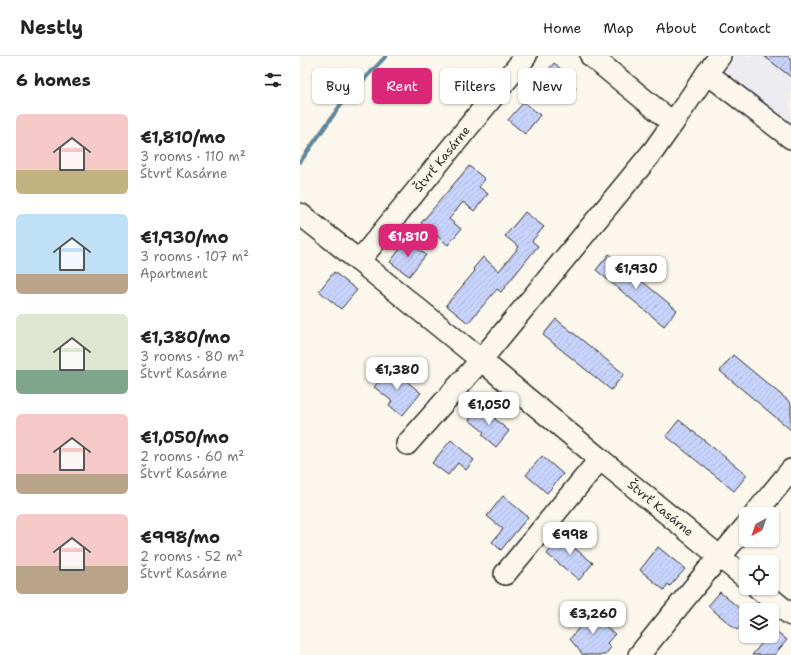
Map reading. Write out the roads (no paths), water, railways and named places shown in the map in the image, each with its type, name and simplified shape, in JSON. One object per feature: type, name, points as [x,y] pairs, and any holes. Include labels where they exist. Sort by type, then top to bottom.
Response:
[{"type":"street","name":"Štvrť Kasárne","points":[[359,261],[526,56]]},
{"type":"street","points":[[591,56],[673,123]]},
{"type":"street","points":[[406,444],[481,360],[654,150],[720,56]]},
{"type":"street","points":[[707,73],[791,138]]},
{"type":"street","name":"Štvrť Kasárne","points":[[300,214],[481,360],[739,572]]},
{"type":"street","points":[[505,574],[600,459]]},
{"type":"street","points":[[762,507],[791,470]]},
{"type":"street","points":[[639,655],[739,534]]},
{"type":"street","points":[[767,595],[791,614]]},
{"type":"waterway","points":[[300,162],[342,103],[386,56]]}]
